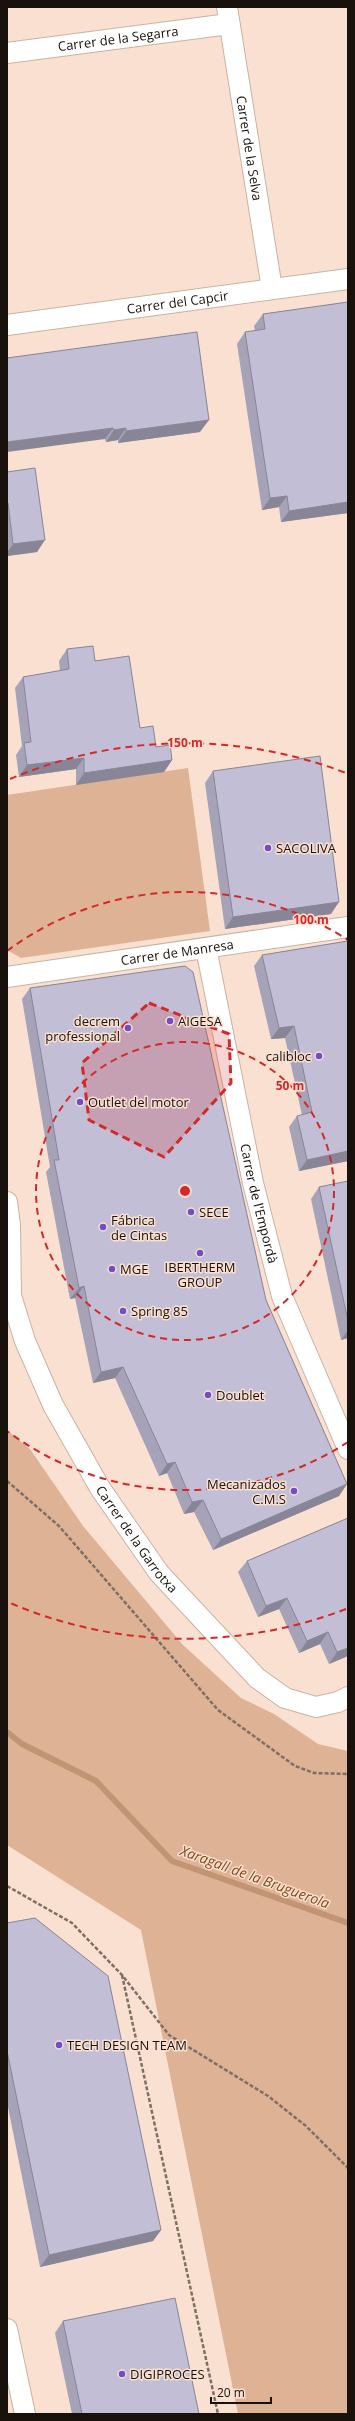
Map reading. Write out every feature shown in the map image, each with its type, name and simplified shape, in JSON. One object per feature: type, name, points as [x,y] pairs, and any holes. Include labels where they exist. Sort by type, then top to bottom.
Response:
[{"type":"street","name":"Carrer de la Segarra","points":[[7,53],[228,16]]},
{"type":"street","name":"Carrer de la Selva","points":[[228,16],[272,289]]},
{"type":"street","name":"Carrer del Capcir","points":[[7,325],[348,279]]},
{"type":"street","name":"Carrer de Manresa","points":[[7,977],[348,927]]},
{"type":"street","name":"Carrer de l'Empordà","points":[[206,948],[253,1182],[282,1296],[348,1450]]},
{"type":"street","name":"Carrer de la Garrotxa","points":[[7,1202],[10,1225],[9,1290],[25,1341],[54,1405],[100,1488],[159,1573],[257,1678],[285,1698],[316,1707],[343,1700]]},
{"type":"street","points":[[7,2329],[25,2414]]},
{"type":"path","points":[[7,1481],[59,1526],[218,1710],[295,1766],[314,1772],[348,1774]]},
{"type":"path","points":[[7,1886],[72,1923],[122,1975],[168,2035],[268,2096],[306,2126],[348,2168]]},
{"type":"path","points":[[122,1975],[218,2414]]},
{"type":"highlighted area","points":[[149,1003],[229,1034],[231,1083],[164,1157],[89,1120],[82,1063]]},
{"type":"shaded area","points":[[188,768],[210,931],[21,958],[7,950],[7,795]]},
{"type":"shaded area","points":[[7,1430],[30,1449],[83,1526],[183,1645],[241,1698],[274,1714],[318,1744],[348,1751],[348,2414],[238,2414],[141,1930],[7,1845]]},
{"type":"building","points":[[348,302],[348,502],[289,511],[287,496],[270,498],[245,332],[265,329],[263,314]]},
{"type":"building","points":[[197,332],[209,420],[126,431],[126,428],[114,430],[113,428],[7,442],[7,358]]},
{"type":"building","points":[[35,468],[45,540],[13,544],[8,503],[7,504],[7,472]]},
{"type":"building","points":[[93,646],[95,661],[129,656],[140,728],[153,726],[156,747],[170,745],[172,760],[84,773],[84,758],[27,765],[24,743],[31,742],[23,677],[69,669],[67,649]]},
{"type":"building","name":"SACOLIVA","points":[[320,756],[339,902],[233,917],[213,771]]},
{"type":"building","name":"calibloc","points":[[348,941],[348,1151],[307,1160],[297,1116],[312,1112],[294,1026],[279,1028],[262,955]]},
{"type":"building","points":[[185,966],[193,972],[266,1300],[347,1484],[221,1539],[203,1500],[192,1502],[175,1462],[167,1464],[123,1367],[101,1372],[84,1286],[79,1288],[54,1160],[59,1160],[30,988]]},
{"type":"building","points":[[348,1181],[348,1321],[319,1187]]},
{"type":"building","points":[[348,1518],[348,1648],[337,1652],[328,1632],[307,1641],[287,1598],[266,1606],[247,1561]]},
{"type":"building","name":"TECH DESIGN TEAM","points":[[35,1918],[108,1976],[161,2230],[49,2255],[7,2051],[7,1923]]},
{"type":"building","name":"DIGIPROCES","points":[[175,2298],[199,2414],[82,2414],[63,2321]]},
{"type":"waterway","name":"Xaragall de la Bruguerola","points":[[7,1732],[22,1744],[96,1781],[172,1861],[348,1923]]},
{"type":"place","name":"SACOLIVA","points":[[268,848]]},
{"type":"place","name":"AIGESA","points":[[170,1021]]},
{"type":"place","name":"decrem professional","points":[[128,1028]]},
{"type":"place","name":"calibloc","points":[[319,1056]]},
{"type":"place","name":"Outlet del motor","points":[[80,1102]]},
{"type":"place","name":"SECE","points":[[191,1212]]},
{"type":"place","name":"Fábrica de Cintas","points":[[103,1227]]},
{"type":"place","name":"IBERTHERM GROUP","points":[[200,1253]]},
{"type":"place","name":"MGE","points":[[112,1269]]},
{"type":"place","name":"Spring 85","points":[[123,1311]]},
{"type":"place","name":"Doublet","points":[[208,1395]]},
{"type":"place","name":"Mecanizados C.M.S","points":[[294,1491]]},
{"type":"place","name":"TECH DESIGN TEAM","points":[[59,2045]]},
{"type":"place","name":"DIGIPROCES","points":[[122,2374]]}]
